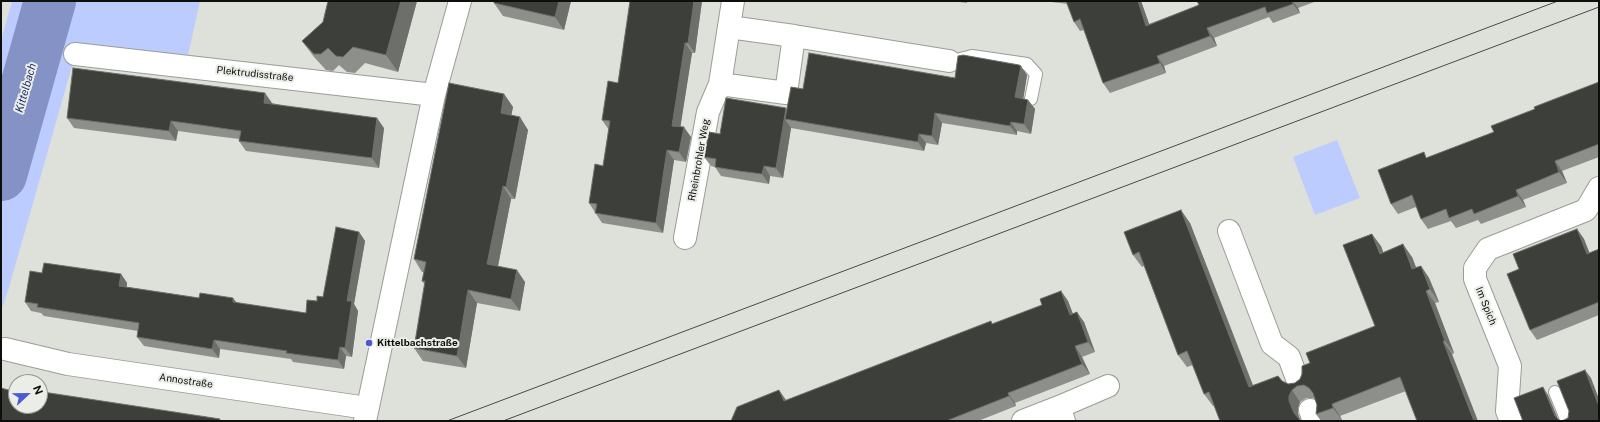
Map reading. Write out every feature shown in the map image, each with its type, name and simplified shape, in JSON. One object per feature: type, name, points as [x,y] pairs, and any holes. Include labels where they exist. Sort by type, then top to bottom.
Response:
[{"type":"street","points":[[366,415],[434,95],[460,1]]},
{"type":"street","name":"Rheinbrohler Weg","points":[[686,238],[708,112],[720,84],[733,1]]},
{"type":"street","points":[[729,27],[949,61]]},
{"type":"street","points":[[720,84],[786,93],[794,36]]},
{"type":"street","name":"Plektrudisstraße","points":[[75,54],[434,95]]},
{"type":"street","name":"Im Spich","points":[[1511,421],[1507,411],[1510,366],[1475,280],[1475,268],[1488,249],[1592,213],[1599,188]]},
{"type":"street","points":[[1229,231],[1272,344],[1289,357],[1299,384]]},
{"type":"street","name":"Annostraße","points":[[5,349],[68,364],[366,415]]},
{"type":"street","points":[[1023,421],[1062,414],[1108,386]]},
{"type":"lane","points":[[949,61],[972,56],[1027,64],[1036,74],[1031,99]]},
{"type":"lane","points":[[1556,392],[1567,421]]},
{"type":"shaded area","points":[[12,1],[200,1],[188,55],[78,45],[1,311],[1,41]]},
{"type":"shaded area","points":[[1337,140],[1360,198],[1315,215],[1293,157]]},
{"type":"building","points":[[328,1],[401,1],[386,55],[353,47],[343,57],[336,56],[328,48],[321,54],[314,54],[302,41],[323,22]]},
{"type":"building","points":[[494,1],[559,1],[555,17],[494,3]]},
{"type":"building","points":[[630,1],[694,1],[688,43],[685,43],[672,126],[684,127],[679,152],[667,150],[656,223],[595,213],[597,204],[589,203],[595,164],[603,166],[610,121],[602,120],[608,81],[618,83]]},
{"type":"building","points":[[1066,1],[1138,1],[1146,26],[1199,5],[1197,1],[1292,1],[1293,4],[1267,13],[1265,7],[1207,28],[1210,36],[1157,56],[1160,63],[1103,83],[1080,19],[1074,22]]},
{"type":"building","points":[[809,53],[955,78],[958,56],[963,55],[1019,65],[1021,66],[1015,97],[1028,100],[1024,124],[1011,122],[1010,126],[935,113],[932,136],[919,134],[918,142],[785,119],[791,87],[803,89]]},
{"type":"building","points":[[73,68],[265,93],[264,103],[377,118],[372,158],[239,141],[241,131],[171,121],[169,131],[67,118]]},
{"type":"building","points":[[1599,82],[1599,144],[1555,161],[1559,172],[1516,190],[1518,196],[1474,214],[1472,209],[1449,218],[1446,209],[1421,219],[1412,195],[1391,204],[1378,170],[1424,152],[1426,158],[1494,132],[1491,126],[1535,109],[1534,107]]},
{"type":"building","points":[[449,83],[504,94],[501,113],[520,117],[506,187],[503,186],[487,264],[517,270],[511,299],[468,290],[457,356],[414,348],[425,281],[422,281],[426,262],[414,259]]},
{"type":"building","points":[[726,98],[786,108],[776,168],[764,166],[762,174],[739,171],[715,167],[716,159],[704,157],[709,132],[720,134]]},
{"type":"building","points":[[1181,210],[1249,387],[1278,376],[1282,381],[1288,384],[1295,383],[1300,379],[1302,374],[1302,366],[1310,363],[1306,353],[1375,326],[1343,245],[1372,234],[1380,254],[1403,244],[1412,269],[1421,266],[1430,289],[1426,291],[1445,341],[1443,341],[1474,421],[1417,421],[1400,377],[1332,404],[1333,408],[1316,414],[1317,405],[1313,393],[1304,385],[1297,386],[1292,390],[1289,396],[1289,401],[1294,413],[1300,420],[1297,421],[1220,421],[1209,392],[1204,394],[1187,351],[1178,355],[1139,252],[1133,255],[1124,232]]},
{"type":"building","points":[[336,227],[359,232],[347,301],[352,301],[345,348],[340,347],[338,360],[286,353],[287,351],[214,340],[212,349],[137,337],[139,323],[37,307],[38,304],[25,302],[30,271],[42,273],[44,263],[121,274],[119,286],[199,298],[200,293],[233,298],[233,302],[306,313],[307,300],[317,301],[317,296],[323,297]]},
{"type":"building","points":[[1577,229],[1587,254],[1599,249],[1599,302],[1530,330],[1507,274],[1519,269],[1513,254]]},
{"type":"building","points":[[1061,291],[1070,315],[1077,312],[1088,342],[1075,346],[1082,364],[1008,393],[1009,396],[946,421],[731,421],[737,407],[779,390],[784,401],[991,321],[992,324],[1042,305],[1040,299]]},
{"type":"building","points":[[1585,370],[1599,406],[1599,421],[1560,421],[1568,418],[1569,411],[1557,381]]},
{"type":"building","points":[[1543,387],[1555,416],[1560,421],[1523,421],[1514,398]]},
{"type":"building","points":[[1,388],[8,390],[8,414],[48,414],[48,393],[220,419],[219,421],[1,421]]},
{"type":"waterway","name":"Kittelbach","points":[[1,175],[50,1]]},
{"type":"tram line","points":[[447,421],[1558,1]]},
{"type":"tram line","points":[[503,421],[1599,7]]},
{"type":"place","name":"Kittelbachstraße","points":[[369,343]]}]
